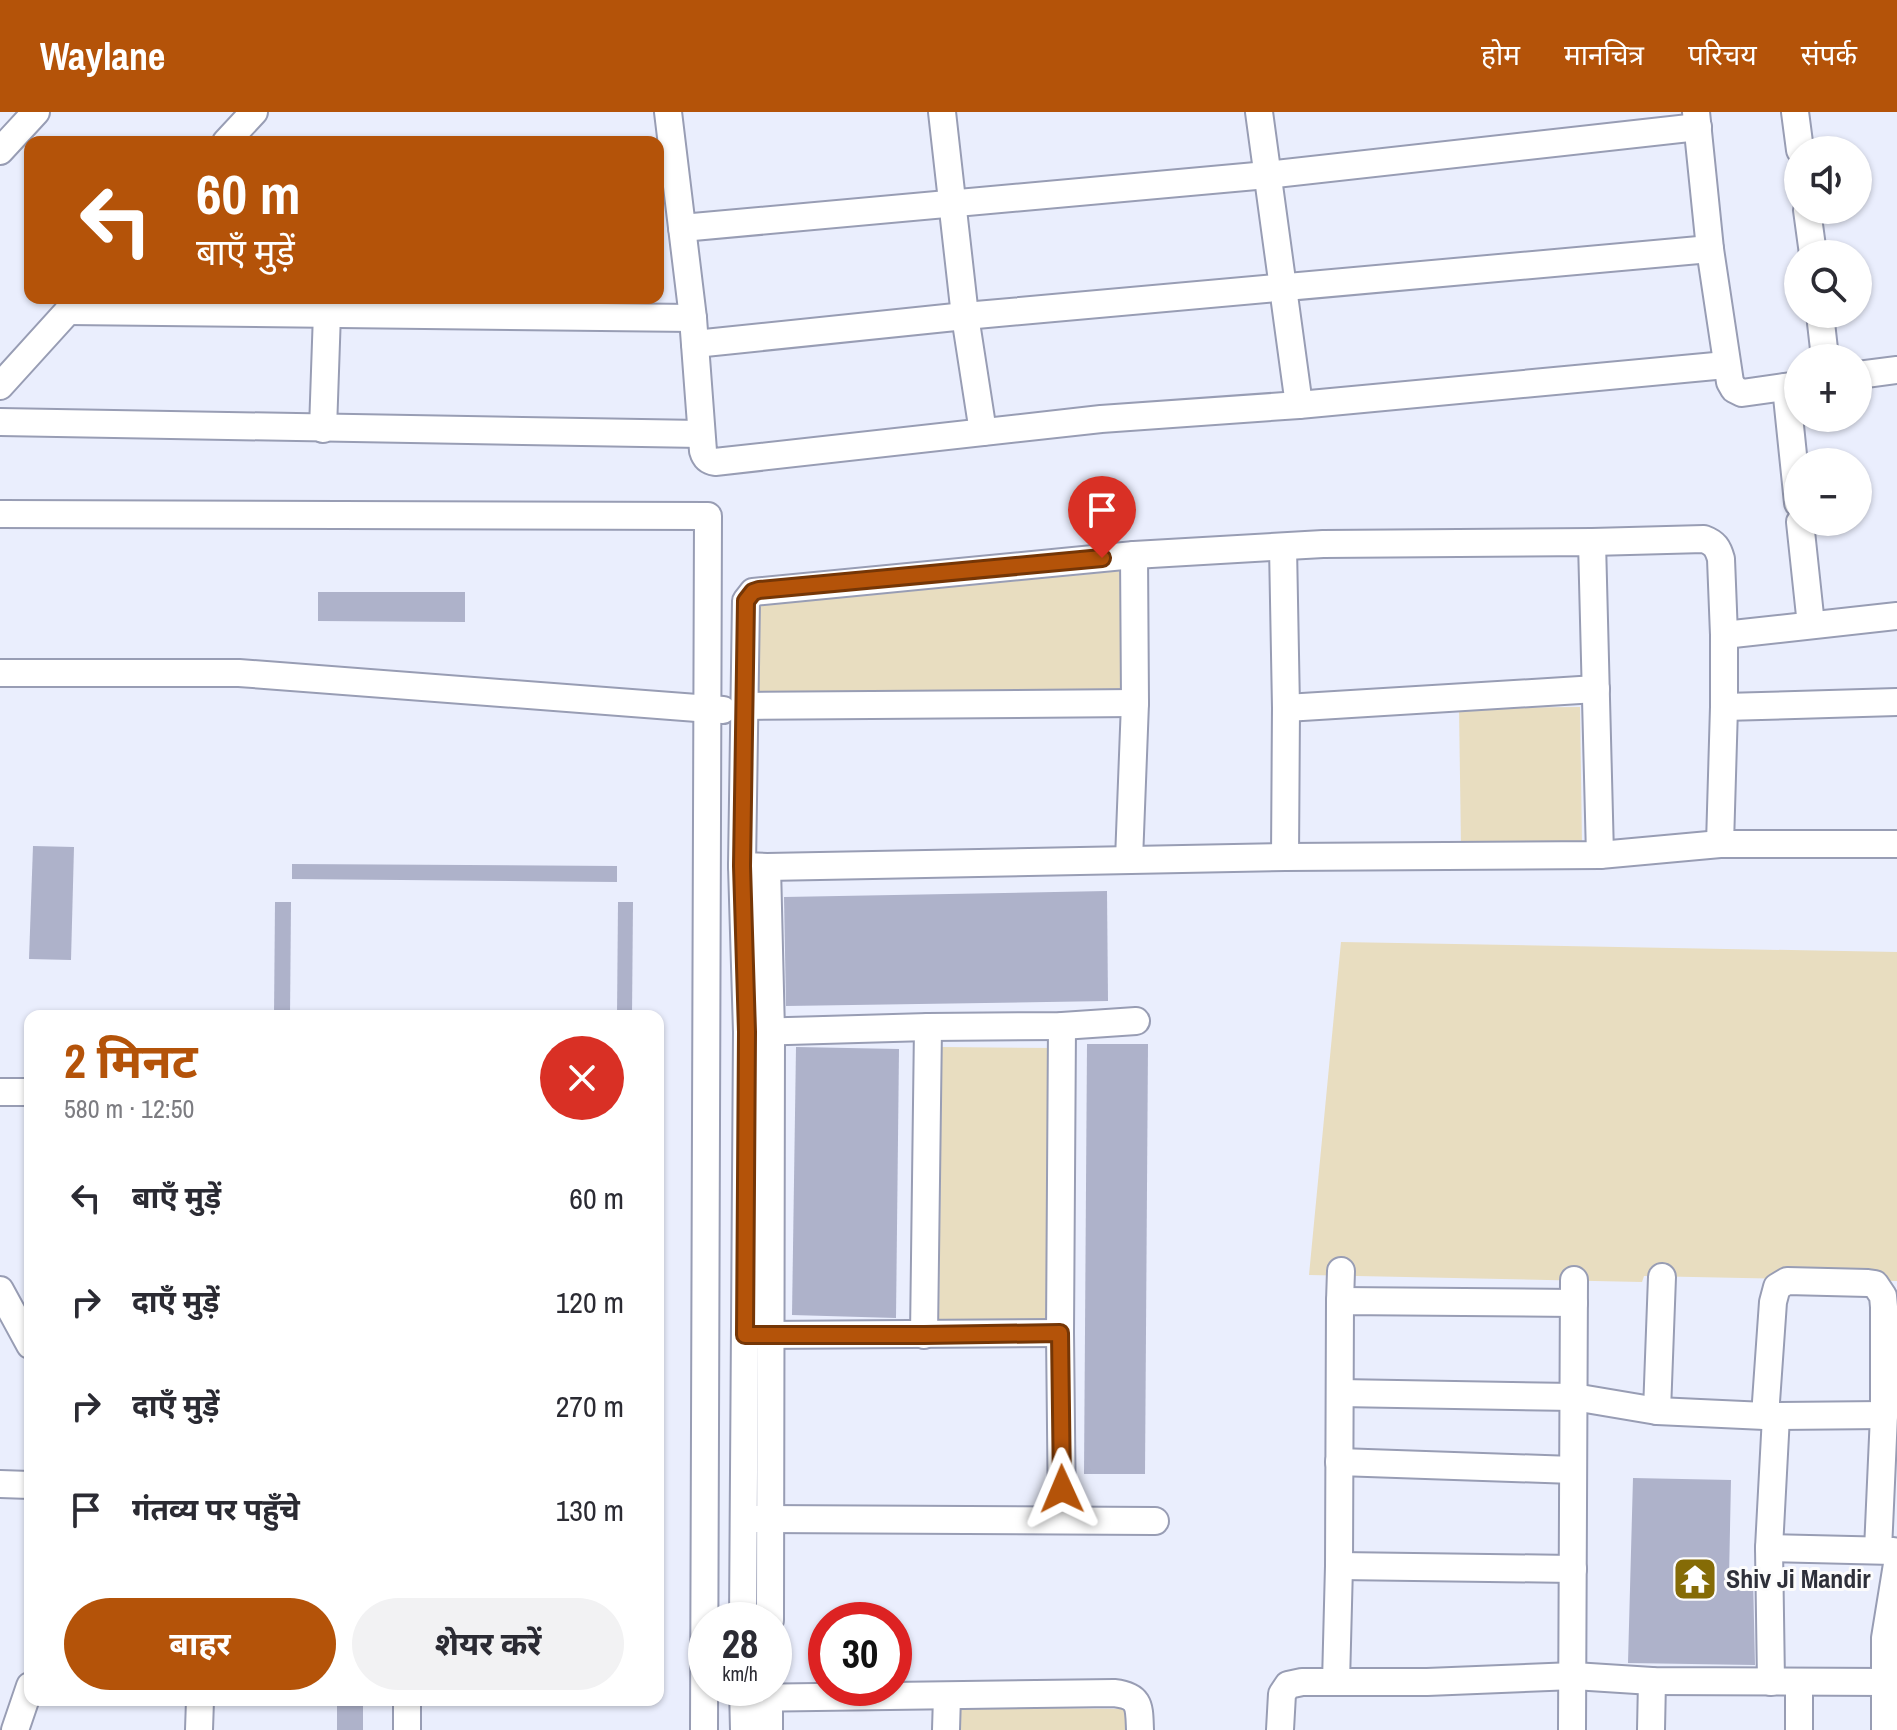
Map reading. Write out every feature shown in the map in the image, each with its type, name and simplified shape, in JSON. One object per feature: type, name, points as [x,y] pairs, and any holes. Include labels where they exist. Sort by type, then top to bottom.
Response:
[{"type":"street","points":[[0,151],[36,112]]},
{"type":"street","points":[[232,136],[254,112]]},
{"type":"street","points":[[668,112],[665,155],[668,196],[682,228],[694,331],[701,434],[705,457],[709,461],[1101,419],[1299,405],[1726,365]]},
{"type":"street","points":[[942,112],[965,316],[983,432]]},
{"type":"street","points":[[1259,112],[1299,405]]},
{"type":"street","points":[[1795,112],[1798,136]]},
{"type":"street","points":[[682,228],[1267,175],[1697,120],[1710,249],[1730,382],[1734,389],[1742,393],[1784,387]]},
{"type":"street","points":[[1,384],[74,305],[327,313],[694,331],[965,316],[1710,249]]},
{"type":"street","points":[[323,429],[327,313]]},
{"type":"street","points":[[1872,373],[1897,370]]},
{"type":"street","points":[[0,422],[701,434]]},
{"type":"street","points":[[0,514],[708,516],[704,1730]]},
{"type":"street","points":[[1801,536],[1811,625]]},
{"type":"street","points":[[745,1602],[757,1518],[759,1032],[754,866],[744,709],[746,601],[753,592],[1134,555],[1323,544],[1704,539],[1713,542],[1721,559],[1724,707],[1720,844]]},
{"type":"street","points":[[1592,542],[1600,855]]},
{"type":"street","points":[[1283,547],[1285,857]]},
{"type":"street","points":[[1129,860],[1135,703],[1134,555]]},
{"type":"street","points":[[1724,635],[1897,616]]},
{"type":"street","points":[[0,673],[239,673],[708,709],[1135,703]]},
{"type":"street","points":[[1286,708],[1596,689]]},
{"type":"street","points":[[1724,707],[1897,702]]},
{"type":"street","points":[[754,866],[1600,855],[1720,844],[1897,844]]},
{"type":"street","points":[[759,1032],[1062,1026],[1136,1021]]},
{"type":"street","points":[[1062,1026],[1062,1520]]},
{"type":"street","points":[[924,1335],[928,1027]]},
{"type":"street","points":[[0,1092],[24,1092]]},
{"type":"street","points":[[1336,1682],[1341,1271]]},
{"type":"street","points":[[1657,1411],[1662,1277]]},
{"type":"street","points":[[1771,1682],[1769,1548],[1773,1302],[1777,1287],[1787,1281],[1875,1284],[1880,1289],[1884,1307],[1884,1415],[1891,1555],[1885,1638],[1885,1730]]},
{"type":"street","points":[[0,1290],[24,1334]]},
{"type":"street","points":[[1340,1301],[1574,1292],[1572,1730]]},
{"type":"street","points":[[758,1335],[1060,1333]]},
{"type":"street","points":[[1340,1393],[1574,1397],[1657,1411],[1771,1416],[1884,1415]]},
{"type":"street","points":[[1339,1462],[1573,1470]]},
{"type":"street","points":[[0,1484],[24,1485]]},
{"type":"street","points":[[757,1518],[1155,1521]]},
{"type":"street","points":[[757,1518],[768,1602]]},
{"type":"street","points":[[1769,1548],[1891,1555]]},
{"type":"street","points":[[1339,1566],[1573,1569]]},
{"type":"street","points":[[1280,1730],[1282,1694],[1288,1685],[1302,1682],[1427,1682],[1574,1676],[1652,1681],[1886,1682]]},
{"type":"street","points":[[1651,1730],[1652,1681]]},
{"type":"street","points":[[1799,1682],[1799,1730]]},
{"type":"street","points":[[792,1694],[1122,1694],[1136,1702],[1140,1730]]},
{"type":"street","points":[[946,1730],[947,1696]]},
{"type":"street","points":[[15,1730],[24,1704]]},
{"type":"street","points":[[199,1730],[200,1706]]},
{"type":"street","points":[[407,1706],[407,1730]]},
{"type":"street","points":[[744,1730],[752,1706]]},
{"type":"street","points":[[761,1706],[769,1730]]},
{"type":"shaded area","points":[[1120,571],[1120,695],[757,694],[758,606]]},
{"type":"shaded area","points":[[1580,707],[1582,844],[1461,845],[1459,708]]},
{"type":"shaded area","points":[[1341,942],[1897,952],[1897,1281],[1644,1276],[1642,1282],[1309,1275]]},
{"type":"shaded area","points":[[942,1047],[1053,1048],[1050,1323],[939,1322]]},
{"type":"shaded area","points":[[957,1707],[1130,1709],[1130,1730],[956,1730]]},
{"type":"building","points":[[318,592],[465,592],[465,622],[318,621]]},
{"type":"building","points":[[33,846],[74,847],[71,960],[29,959]]},
{"type":"building","points":[[292,864],[617,866],[617,882],[292,879]]},
{"type":"building","points":[[1107,891],[1108,1001],[786,1006],[784,897]]},
{"type":"building","points":[[275,902],[291,902],[290,1010],[274,1010]]},
{"type":"building","points":[[618,902],[633,902],[632,1010],[617,1010]]},
{"type":"building","points":[[1087,1044],[1148,1044],[1145,1474],[1084,1474]]},
{"type":"building","points":[[796,1047],[899,1049],[896,1318],[792,1315]]},
{"type":"building","points":[[1633,1478],[1731,1480],[1729,1578],[1753,1578],[1755,1665],[1628,1663]]},
{"type":"building","points":[[337,1706],[363,1706],[363,1730],[337,1730]]},
{"type":"place","name":"Shiv Ji Mandir","points":[[1695,1579]]},
{"type":"route","points":[[1062,1489],[1060,1333],[745,1335],[747,1032],[742,866],[746,601],[759,590],[1102,558]]}]
